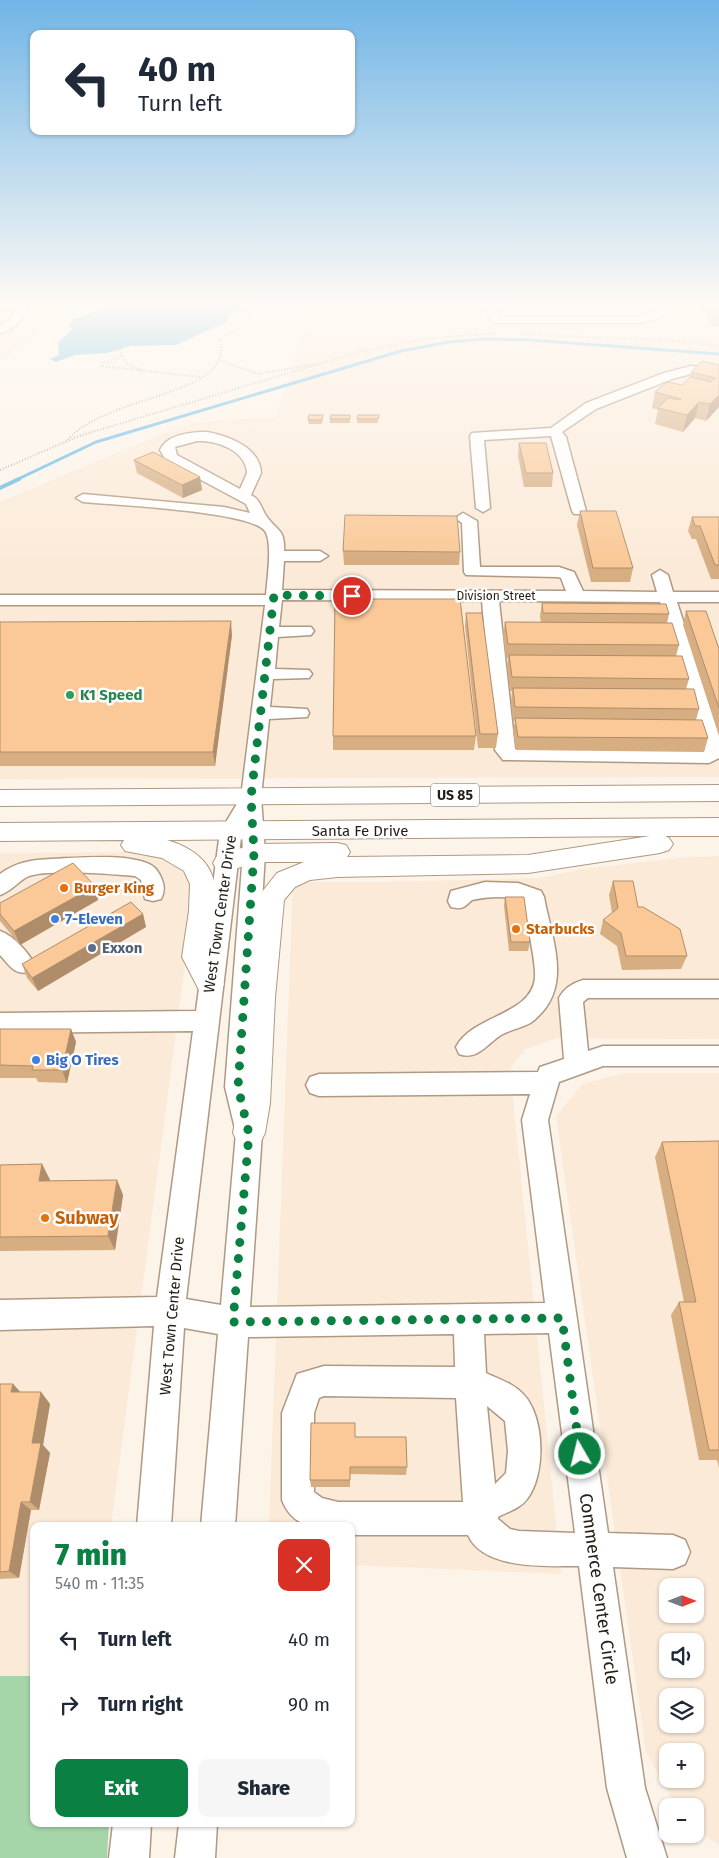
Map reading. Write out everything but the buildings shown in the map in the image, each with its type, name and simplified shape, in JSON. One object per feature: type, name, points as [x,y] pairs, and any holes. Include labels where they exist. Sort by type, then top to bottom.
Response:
[{"type":"highway","name":"US 85","points":[[0,798],[719,793]]},
{"type":"highway","points":[[0,832],[246,839],[513,850],[543,846],[594,830],[620,815],[657,811],[719,811]]},
{"type":"highway","points":[[594,830],[719,828]]},
{"type":"highway","points":[[249,1134],[254,1103],[260,998],[271,897],[286,880],[305,871],[337,867],[528,864],[635,846],[693,840],[719,828]]},
{"type":"highway","points":[[226,863],[246,839]]},
{"type":"highway","points":[[0,846],[145,845],[167,850],[187,859],[195,866],[203,884],[203,911],[196,957],[210,984]]},
{"type":"street","points":[[483,508],[477,436],[554,432],[592,406],[633,390]]},
{"type":"street","points":[[554,432],[559,437],[580,511]]},
{"type":"street","points":[[244,495],[252,481],[254,470],[247,456],[234,444],[221,438],[208,436],[192,437],[169,445],[167,450],[171,458],[244,495],[252,501],[261,520]]},
{"type":"street","points":[[83,498],[224,510],[261,520],[272,529],[277,540],[273,598],[251,797]]},
{"type":"street","points":[[463,518],[469,521],[472,572],[559,572],[568,575],[577,597]]},
{"type":"street","points":[[276,556],[320,556]]},
{"type":"street","points":[[490,596],[507,753],[513,756],[710,757],[715,754],[708,728],[660,575]]},
{"type":"street","name":"Division Street","points":[[0,600],[490,596],[719,597]]},
{"type":"street","points":[[493,630],[512,630]]},
{"type":"street","points":[[270,632],[305,631]]},
{"type":"street","points":[[658,631],[678,631]]},
{"type":"street","points":[[496,662],[515,662]]},
{"type":"street","points":[[669,664],[688,664]]},
{"type":"street","points":[[265,674],[302,674]]},
{"type":"street","points":[[500,696],[520,696]]},
{"type":"street","points":[[678,697],[698,697]]},
{"type":"street","points":[[261,713],[300,713]]},
{"type":"street","points":[[503,725],[522,726]]},
{"type":"street","points":[[688,728],[708,728]]},
{"type":"street","name":"West Town Center Drive","points":[[218,1522],[249,1134],[238,1087],[246,839],[251,797]]},
{"type":"street","name":"West Town Center Drive","points":[[154,1522],[170,1311],[226,863]]},
{"type":"street","points":[[0,887],[16,874],[34,868],[132,868],[150,875],[153,881],[153,893]]},
{"type":"street","points":[[459,901],[459,897],[472,891],[522,891],[533,897],[546,977],[542,997],[534,1007],[523,1015],[494,1028],[468,1047]]},
{"type":"street","points":[[0,940],[24,965]]},
{"type":"street","points":[[578,1065],[571,998],[583,989],[719,989]]},
{"type":"street","points":[[0,1023],[205,1021]]},
{"type":"street","points":[[318,1085],[546,1083],[549,1075],[603,1056],[719,1056]]},
{"type":"street","name":"Commerce Center Circle","points":[[546,1083],[535,1120],[626,1788],[642,1848],[647,1858]]},
{"type":"street","points":[[0,1315],[170,1311],[233,1322],[562,1318]]},
{"type":"street","points":[[468,1319],[482,1528],[502,1544],[520,1548],[673,1552]]},
{"type":"street","points":[[324,1381],[471,1383],[493,1392],[516,1410],[524,1446],[522,1475],[514,1490],[481,1513],[338,1519],[314,1513],[298,1500],[298,1413],[308,1385],[324,1381]]},
{"type":"street","points":[[129,1858],[132,1827]]},
{"type":"street","points":[[195,1858],[198,1827]]},
{"type":"path","points":[[66,442],[72,434],[128,405],[177,390]]},
{"type":"path","points":[[0,470],[66,442],[236,390]]},
{"type":"shaded area","points":[[285,390],[719,390],[719,777],[0,779],[0,502],[188,423],[276,417]]},
{"type":"shaded area","points":[[139,852],[176,862],[195,888],[112,1522],[30,1522],[30,1676],[0,1676],[0,853]]},
{"type":"shaded area","points":[[719,856],[719,1039],[557,1038],[525,1049],[510,1069],[561,1574],[355,1565],[355,1522],[269,1522],[293,882],[541,878],[582,869],[689,857]]},
{"type":"shaded area","points":[[625,1073],[719,1073],[719,1845],[704,1835],[704,1798],[672,1798],[666,1788],[704,1788],[704,1743],[659,1743],[659,1775],[646,1752],[556,1116],[582,1084]]},
{"type":"green space","points":[[0,1676],[30,1676],[30,1827],[109,1827],[107,1858],[0,1858]]},
{"type":"waterway","points":[[16,480],[96,442],[271,390]]},
{"type":"waterway","points":[[0,488],[19,479]]},
{"type":"place","name":"K1 Speed","points":[[70,695]]},
{"type":"place","name":"Burger King","points":[[64,888]]},
{"type":"place","name":"7-Eleven","points":[[55,919]]},
{"type":"place","name":"Starbucks","points":[[516,929]]},
{"type":"place","name":"Exxon","points":[[92,948]]},
{"type":"place","name":"Big O Tires","points":[[36,1060]]},
{"type":"place","name":"Subway","points":[[45,1218]]},
{"type":"route","points":[[352,596],[274,595],[251,797],[254,853],[238,1087],[249,1134],[233,1322],[562,1318],[580,1454]]}]
